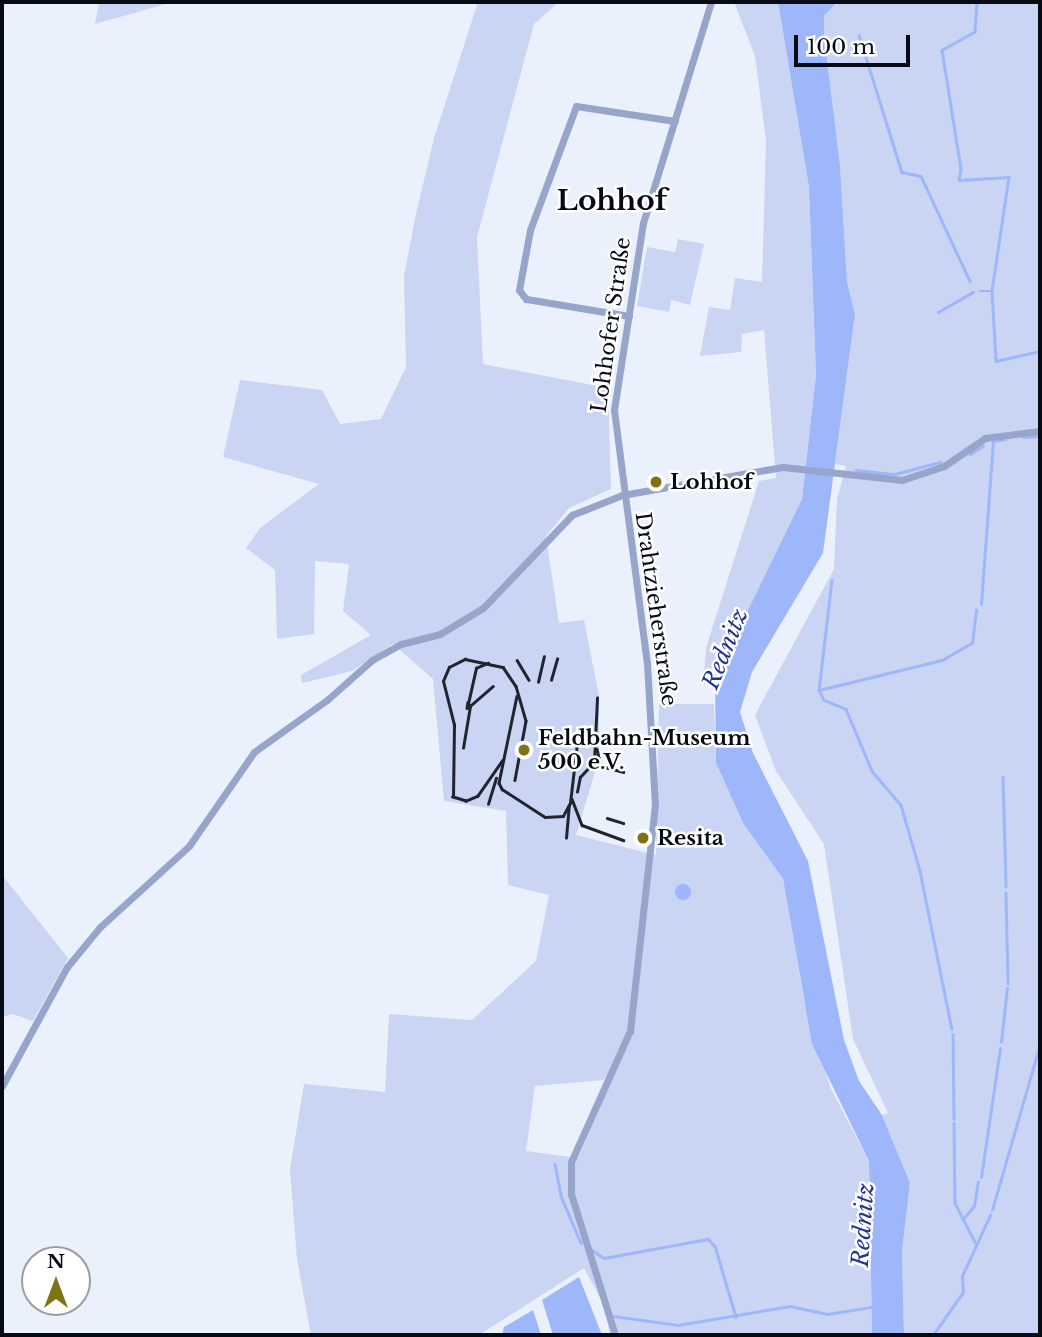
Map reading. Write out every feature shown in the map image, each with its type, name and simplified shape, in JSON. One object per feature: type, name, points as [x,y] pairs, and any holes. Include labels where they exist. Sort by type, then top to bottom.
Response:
[{"type":"street","name":"Lohhofer Straße","points":[[622,495],[614,410],[643,223],[711,2]]},
{"type":"street","points":[[629,316],[526,299],[519,290],[530,230],[576,106],[675,121]]},
{"type":"street","points":[[2,1086],[67,967],[100,927],[190,846],[254,752],[327,700],[372,660],[401,643],[440,634],[483,608],[572,515],[622,495],[790,467],[902,480],[944,466],[985,438],[1040,431]]},
{"type":"street","name":"Drahtzieherstraße","points":[[615,1335],[579,1231],[571,1194],[571,1162],[630,1031],[655,811],[647,664],[622,495]]},
{"type":"shaded area","points":[[99,2],[173,2],[95,24]]},
{"type":"shaded area","points":[[478,2],[559,2],[534,24],[477,237],[483,364],[608,388],[611,489],[569,508],[546,536],[559,623],[584,620],[599,696],[599,759],[576,835],[656,855],[659,704],[714,704],[716,763],[743,823],[783,879],[804,1001],[830,1087],[869,1161],[872,1335],[610,1335],[605,1307],[584,1268],[479,1335],[311,1335],[297,1259],[290,1169],[304,1084],[385,1092],[389,1014],[472,1020],[536,961],[549,895],[508,885],[506,811],[444,801],[433,679],[393,644],[352,671],[302,683],[301,675],[371,635],[343,611],[349,564],[315,561],[314,634],[277,639],[275,570],[246,548],[260,528],[319,484],[223,457],[240,380],[322,390],[340,424],[381,419],[406,367],[404,276],[434,138]],"holes":[[[628,1041],[578,1158],[526,1151],[535,1086],[604,1080]]]},
{"type":"shaded area","points":[[734,2],[778,2],[809,187],[816,375],[802,499],[715,678],[703,686],[706,648],[759,481],[776,478],[764,330],[742,334],[741,352],[700,356],[709,307],[730,310],[735,278],[762,282],[766,141],[755,56]]},
{"type":"shaded area","points":[[837,2],[1040,2],[1040,1335],[904,1335],[902,1251],[910,1183],[882,1115],[888,1113],[853,1039],[824,844],[776,771],[755,715],[834,569],[837,499],[846,466],[835,464],[855,314],[847,282],[840,165],[824,35],[824,16]]},
{"type":"shaded area","points":[[678,239],[704,244],[690,305],[671,300],[669,312],[637,306],[647,247],[675,252]]},
{"type":"shaded area","points":[[2,875],[68,958],[33,1021],[12,1014],[2,1017]]},
{"type":"water","points":[[778,2],[837,2],[824,16],[824,35],[840,165],[847,282],[855,314],[823,553],[752,672],[740,712],[753,753],[808,861],[844,1040],[859,1081],[882,1115],[910,1183],[902,1251],[904,1335],[872,1335],[869,1161],[812,1044],[783,879],[743,823],[716,763],[715,678],[802,499],[816,375],[809,187]]},
{"type":"water","points":[[683,884],[691,892],[683,900],[675,892]]},
{"type":"water","points":[[579,1277],[602,1335],[553,1335],[542,1300]]},
{"type":"water","points":[[533,1310],[541,1335],[502,1335],[504,1327]]},
{"type":"waterway","points":[[977,2],[975,32],[942,50],[961,168],[959,180],[1009,177],[992,291],[996,361],[1040,351]]},
{"type":"waterway","points":[[859,35],[902,172],[921,176],[970,281]]},
{"type":"waterway","points":[[980,291],[992,291]]},
{"type":"waterway","points":[[938,312],[973,292]]},
{"type":"waterway","points":[[1023,437],[1040,436]]},
{"type":"waterway","points":[[981,604],[993,441],[1005,439]]},
{"type":"waterway","points":[[970,454],[983,446]]},
{"type":"waterway","points":[[856,470],[895,474],[940,462]]},
{"type":"waterway","points":[[832,580],[819,690],[824,700],[846,709],[872,771],[901,805],[920,871],[952,1029]]},
{"type":"waterway","points":[[819,690],[942,660],[972,643],[976,610]]},
{"type":"waterway","points":[[1003,777],[1006,886]]},
{"type":"waterway","points":[[1006,893],[1008,983]]},
{"type":"waterway","points":[[1001,1042],[1007,988]]},
{"type":"waterway","points":[[953,1034],[954,1119]]},
{"type":"waterway","points":[[992,1210],[1040,1044]]},
{"type":"waterway","points":[[981,1177],[1000,1048]]},
{"type":"waterway","points":[[954,1123],[955,1203],[975,1242]]},
{"type":"waterway","points":[[555,1164],[561,1196],[581,1243]]},
{"type":"waterway","points":[[963,1219],[974,1206],[978,1182]]},
{"type":"waterway","points":[[933,1335],[963,1292],[962,1276],[990,1215]]},
{"type":"waterway","points":[[592,1250],[604,1258],[708,1239],[715,1246],[736,1317]]},
{"type":"waterway","points":[[614,1316],[678,1325],[790,1306],[827,1314],[871,1307]]},
{"type":"railway","points":[[538,682],[544,657]]},
{"type":"railway","points":[[503,760],[478,796],[466,801],[453,797],[454,725],[443,681],[449,667],[465,659],[503,667],[516,686],[526,721],[515,780]]},
{"type":"railway","points":[[551,680],[557,659]]},
{"type":"railway","points":[[517,660],[529,680]]},
{"type":"railway","points":[[468,702],[467,708],[476,668],[488,663]]},
{"type":"railway","points":[[463,748],[470,706],[493,686]]},
{"type":"railway","points":[[517,696],[499,783],[502,789],[545,817],[563,816],[570,803],[577,743]]},
{"type":"railway","points":[[577,792],[580,777],[594,762],[597,698]]},
{"type":"railway","points":[[597,749],[601,766],[623,772]]},
{"type":"railway","points":[[488,804],[496,778]]},
{"type":"railway","points":[[572,799],[582,825],[623,840]]},
{"type":"railway","points":[[566,838],[569,806]]},
{"type":"railway","points":[[607,818],[623,823]]},
{"type":"place","name":"Lohhof","points":[[656,482]]},
{"type":"place","name":"Feldbahn-Museum 500 e.V.","points":[[524,750]]},
{"type":"place","name":"Resita","points":[[643,838]]},
{"type":"district","name":"Lohhof","points":[[612,201]]},
{"type":"water label","name":"Rednitz","points":[[725,649]]},
{"type":"water label","name":"Rednitz","points":[[863,1225]]}]
